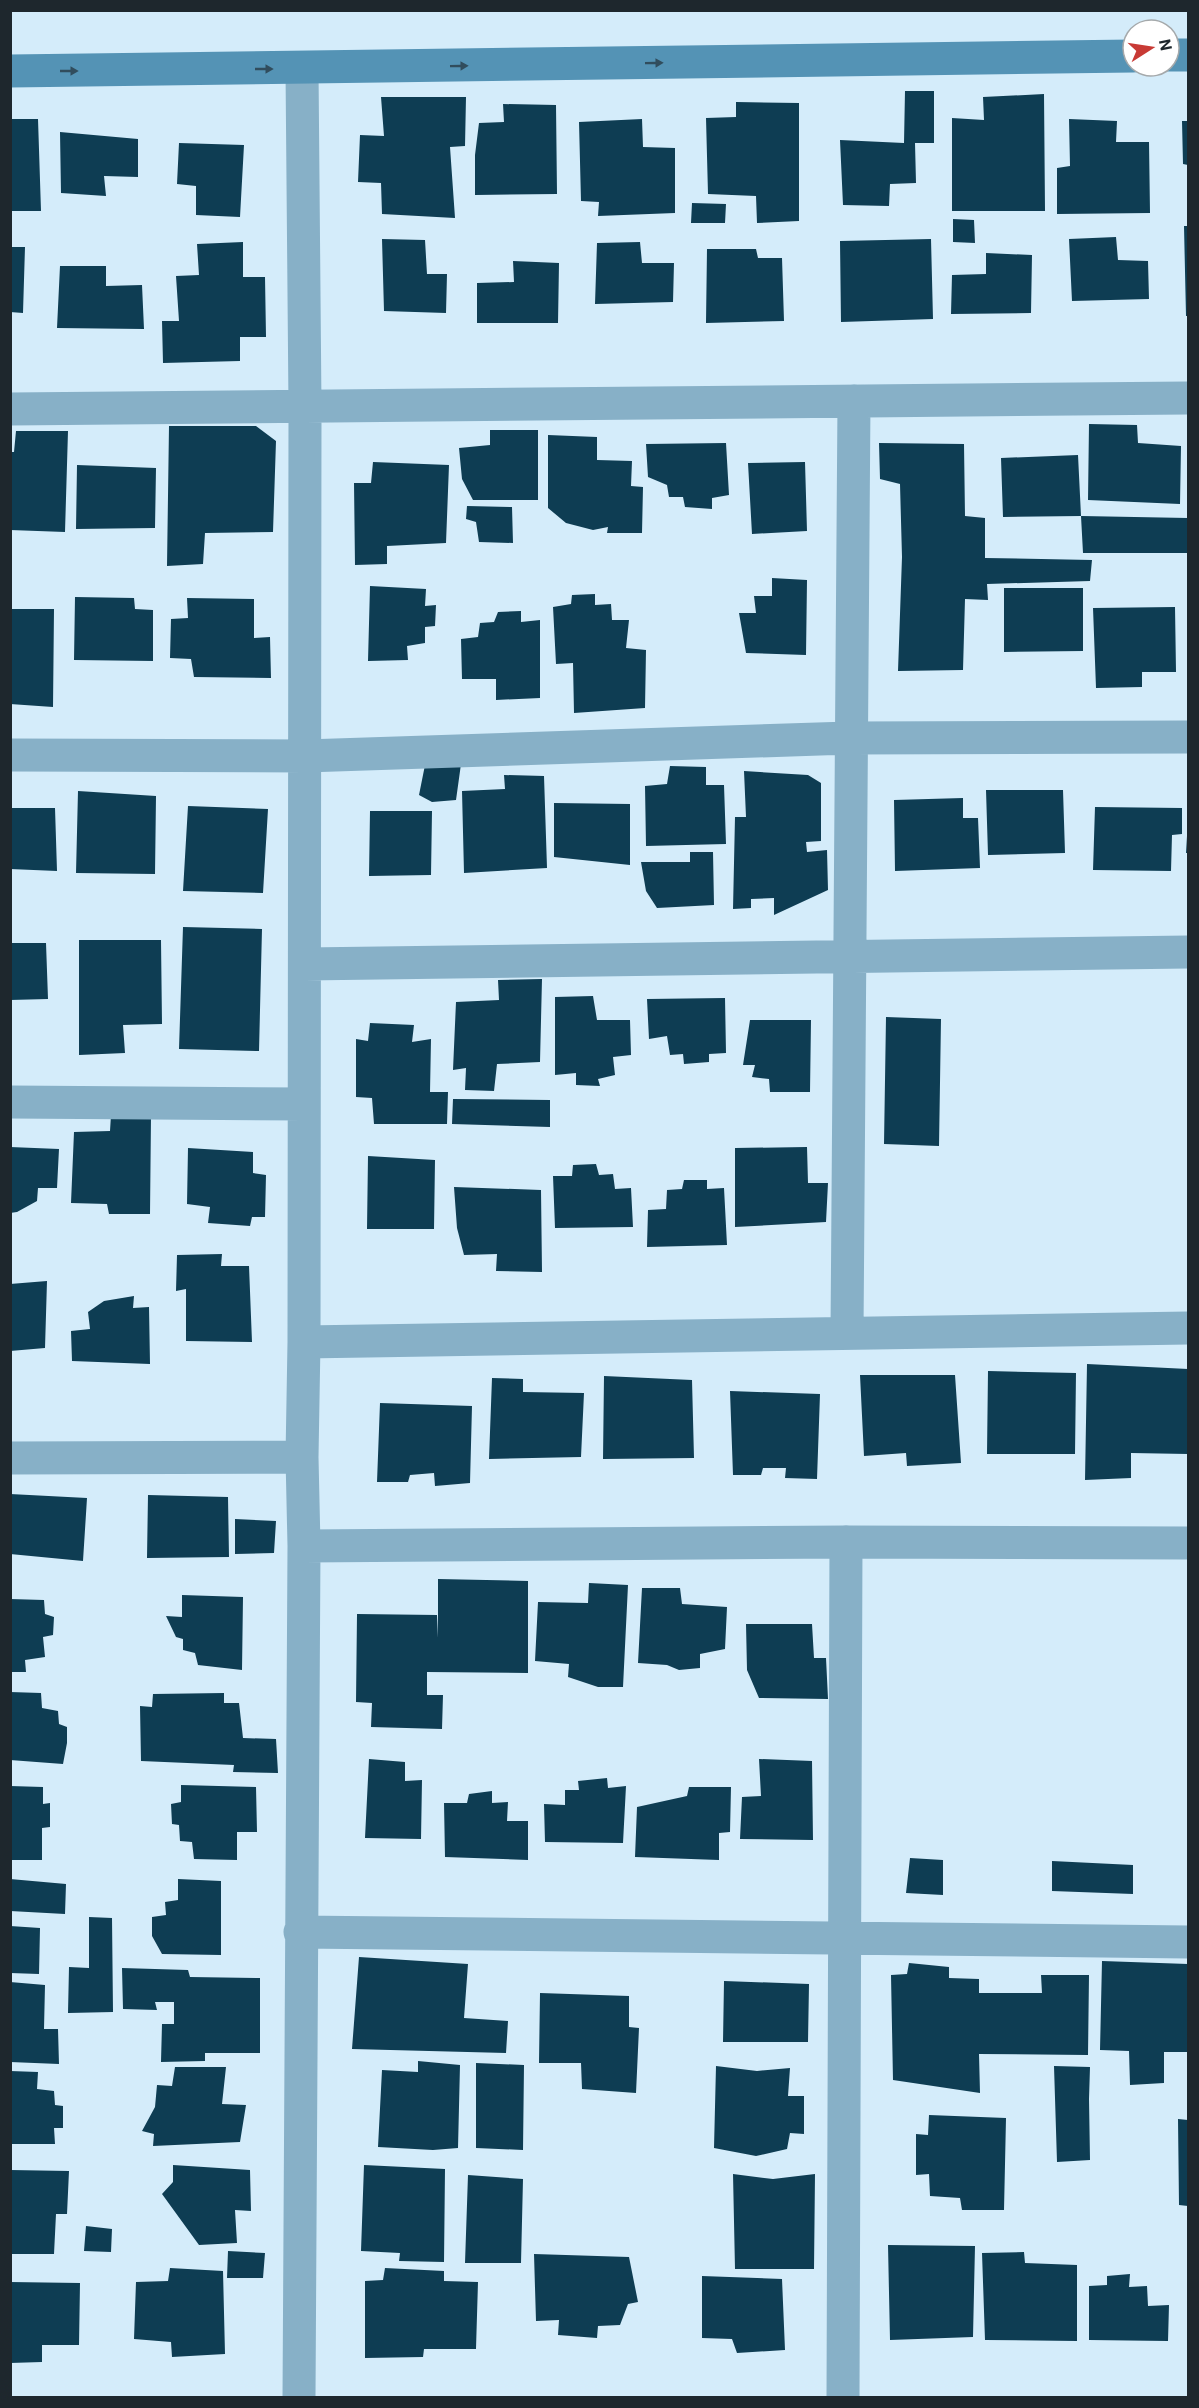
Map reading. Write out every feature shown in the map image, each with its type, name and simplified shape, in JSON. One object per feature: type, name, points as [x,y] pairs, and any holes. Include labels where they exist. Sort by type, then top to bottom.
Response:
[{"type":"street","points":[[10,71],[302,69],[1121,56]]},
{"type":"street","points":[[299,2397],[305,964],[305,406],[302,69]]},
{"type":"street","points":[[10,409],[1188,398]]},
{"type":"street","points":[[847,1333],[849,738],[854,401]]},
{"type":"street","points":[[10,755],[305,756],[849,738],[1188,736]]},
{"type":"street","points":[[305,964],[1188,952]]},
{"type":"street","points":[[10,1102],[304,1104]]},
{"type":"street","points":[[304,1342],[1188,1328]]},
{"type":"street","points":[[10,1458],[302,1457]]},
{"type":"street","points":[[304,1546],[846,1542],[1188,1544]]},
{"type":"street","points":[[843,2397],[846,1542]]},
{"type":"street","points":[[300,1932],[1188,1942]]},
{"type":"building","points":[[905,91],[934,91],[934,143],[915,143],[916,183],[890,184],[889,206],[843,205],[840,140],[904,143]]},
{"type":"building","points":[[1044,94],[1045,211],[952,211],[952,118],[984,120],[983,97]]},
{"type":"building","points":[[381,97],[466,97],[465,146],[450,147],[455,218],[382,214],[381,183],[358,182],[360,135],[384,136]]},
{"type":"building","points":[[736,102],[799,103],[799,221],[757,223],[756,196],[708,194],[706,118],[736,117]]},
{"type":"building","points":[[503,104],[556,105],[557,194],[475,195],[475,155],[479,123],[504,122]]},
{"type":"building","points":[[10,119],[38,119],[41,211],[10,211]]},
{"type":"building","points":[[642,119],[643,147],[675,148],[675,213],[598,216],[599,202],[581,201],[579,122]]},
{"type":"building","points":[[1069,119],[1117,121],[1116,142],[1149,142],[1150,213],[1057,214],[1057,168],[1070,166]]},
{"type":"building","points":[[1182,121],[1188,121],[1188,165],[1183,164]]},
{"type":"building","points":[[60,132],[138,139],[138,177],[104,176],[106,196],[61,193]]},
{"type":"building","points":[[179,143],[244,145],[240,217],[196,215],[196,186],[177,184]]},
{"type":"building","points":[[692,203],[726,204],[725,223],[691,223]]},
{"type":"building","points":[[953,219],[974,220],[975,243],[953,242]]},
{"type":"building","points":[[1184,226],[1188,226],[1188,316],[1186,316]]},
{"type":"building","points":[[1116,237],[1118,260],[1148,261],[1149,299],[1072,301],[1069,239]]},
{"type":"building","points":[[382,239],[425,240],[427,274],[447,274],[446,313],[384,311]]},
{"type":"building","points":[[931,239],[933,319],[841,322],[840,241]]},
{"type":"building","points":[[243,242],[243,277],[265,277],[266,337],[240,337],[240,361],[163,363],[162,321],[179,321],[176,276],[199,275],[197,244]]},
{"type":"building","points":[[640,242],[642,263],[674,263],[673,302],[595,304],[597,243]]},
{"type":"building","points":[[10,247],[25,247],[23,313],[10,312]]},
{"type":"building","points":[[707,249],[756,249],[758,258],[782,258],[784,321],[706,323]]},
{"type":"building","points":[[986,253],[1032,255],[1031,313],[951,314],[952,275],[986,274]]},
{"type":"building","points":[[513,261],[559,263],[558,323],[477,323],[477,283],[514,282]]},
{"type":"building","points":[[60,266],[106,266],[106,286],[142,285],[144,329],[57,328]]},
{"type":"building","points":[[1089,424],[1137,425],[1138,443],[1181,446],[1180,504],[1088,500]]},
{"type":"building","points":[[169,426],[256,426],[276,441],[273,532],[205,533],[203,564],[167,566]]},
{"type":"building","points":[[490,430],[538,430],[538,500],[473,500],[462,479],[459,448],[490,445]]},
{"type":"building","points":[[16,431],[68,431],[65,532],[10,530],[10,452],[14,452]]},
{"type":"building","points":[[548,435],[597,437],[597,460],[632,461],[631,486],[643,487],[642,533],[607,533],[608,527],[593,530],[566,523],[548,508]]},
{"type":"building","points":[[726,443],[729,495],[712,498],[712,509],[685,507],[683,497],[669,497],[667,485],[648,477],[646,444]]},
{"type":"building","points":[[879,443],[964,444],[965,516],[985,518],[985,558],[1092,560],[1090,581],[987,584],[988,600],[965,599],[963,670],[898,671],[902,557],[900,484],[880,479]]},
{"type":"building","points":[[1078,455],[1081,516],[1003,517],[1001,458]]},
{"type":"building","points":[[373,462],[449,465],[446,543],[387,546],[387,564],[355,565],[354,483],[371,483]]},
{"type":"building","points":[[805,462],[807,531],[752,534],[748,463]]},
{"type":"building","points":[[77,465],[156,468],[155,528],[76,529]]},
{"type":"building","points":[[467,506],[512,507],[513,543],[479,542],[476,522],[466,519]]},
{"type":"building","points":[[1081,516],[1188,518],[1188,553],[1083,553]]},
{"type":"building","points":[[772,578],[807,580],[806,655],[746,653],[739,613],[756,613],[754,596],[772,596]]},
{"type":"building","points":[[370,586],[426,589],[425,606],[436,605],[435,626],[425,627],[425,643],[407,646],[408,660],[368,661]]},
{"type":"building","points":[[1004,588],[1083,588],[1083,651],[1004,652]]},
{"type":"building","points":[[595,594],[595,605],[611,604],[612,620],[629,620],[626,648],[646,650],[645,708],[574,713],[573,663],[556,664],[553,607],[571,604],[572,595]]},
{"type":"building","points":[[75,597],[134,598],[135,609],[153,610],[153,661],[74,660]]},
{"type":"building","points":[[187,598],[254,599],[254,638],[270,637],[271,678],[194,677],[191,659],[170,658],[171,619],[188,618]]},
{"type":"building","points":[[1175,607],[1176,672],[1142,672],[1142,687],[1096,688],[1093,608]]},
{"type":"building","points":[[10,609],[54,609],[53,707],[10,704]]},
{"type":"building","points":[[521,611],[521,622],[540,620],[540,698],[496,700],[496,679],[462,679],[461,639],[478,637],[480,623],[494,622],[498,612]]},
{"type":"building","points":[[461,764],[456,800],[432,802],[419,795],[425,765]]},
{"type":"building","points":[[670,766],[706,767],[706,785],[724,785],[726,844],[646,846],[645,786],[667,784]]},
{"type":"building","points":[[744,771],[808,775],[821,783],[821,841],[806,842],[807,852],[827,850],[828,890],[774,915],[774,898],[751,899],[751,908],[733,909],[735,817],[746,817]]},
{"type":"building","points":[[504,775],[544,776],[547,868],[464,873],[462,791],[505,789]]},
{"type":"building","points":[[986,790],[1063,790],[1065,853],[988,855]]},
{"type":"building","points":[[78,791],[156,796],[155,874],[76,873]]},
{"type":"building","points":[[963,798],[963,818],[978,818],[980,868],[895,871],[894,800]]},
{"type":"building","points":[[554,803],[630,804],[630,865],[554,857]]},
{"type":"building","points":[[188,806],[268,809],[263,893],[183,891]]},
{"type":"building","points":[[1095,807],[1182,808],[1182,834],[1172,835],[1171,871],[1093,870]]},
{"type":"building","points":[[10,808],[55,808],[57,871],[10,869]]},
{"type":"building","points":[[370,811],[432,811],[431,875],[369,876]]},
{"type":"building","points":[[1187,836],[1188,853],[1186,853]]},
{"type":"building","points":[[690,852],[713,852],[714,905],[657,908],[646,891],[641,862],[690,862]]},
{"type":"building","points":[[183,927],[262,929],[259,1051],[179,1049]]},
{"type":"building","points":[[79,940],[161,940],[162,1024],[123,1025],[125,1053],[79,1055]]},
{"type":"building","points":[[10,943],[46,943],[48,999],[10,1000]]},
{"type":"building","points":[[542,979],[540,1062],[497,1064],[494,1091],[465,1090],[466,1068],[453,1070],[456,1002],[499,1000],[498,980]]},
{"type":"building","points":[[593,996],[597,1020],[630,1020],[631,1055],[613,1057],[615,1075],[598,1079],[600,1086],[576,1085],[576,1073],[555,1075],[555,997]]},
{"type":"building","points":[[725,998],[726,1053],[709,1054],[709,1062],[684,1064],[683,1054],[670,1055],[667,1036],[649,1039],[647,999]]},
{"type":"building","points":[[886,1017],[941,1019],[939,1146],[884,1144]]},
{"type":"building","points":[[750,1020],[811,1020],[810,1092],[770,1092],[769,1079],[752,1077],[755,1065],[743,1065]]},
{"type":"building","points":[[370,1023],[414,1025],[412,1042],[431,1039],[430,1092],[448,1092],[447,1124],[374,1124],[372,1098],[356,1097],[356,1039],[368,1041]]},
{"type":"building","points":[[453,1099],[550,1100],[550,1127],[452,1124]]},
{"type":"building","points":[[111,1115],[151,1116],[150,1214],[109,1214],[107,1204],[71,1203],[74,1132],[110,1131]]},
{"type":"building","points":[[10,1147],[59,1149],[57,1188],[38,1188],[37,1201],[17,1212],[10,1213]]},
{"type":"building","points":[[807,1147],[808,1183],[828,1183],[826,1222],[735,1227],[735,1148]]},
{"type":"building","points":[[188,1148],[253,1152],[253,1173],[266,1175],[265,1217],[252,1217],[250,1226],[208,1223],[210,1207],[187,1204]]},
{"type":"building","points":[[368,1156],[435,1160],[434,1229],[367,1229]]},
{"type":"building","points":[[596,1164],[599,1175],[613,1174],[615,1189],[631,1188],[633,1227],[555,1228],[553,1176],[572,1176],[573,1165]]},
{"type":"building","points":[[684,1180],[707,1180],[707,1189],[724,1188],[727,1245],[647,1247],[648,1210],[666,1209],[667,1190],[682,1189]]},
{"type":"building","points":[[454,1187],[541,1190],[542,1272],[496,1271],[497,1254],[464,1255],[457,1228]]},
{"type":"building","points":[[222,1254],[221,1266],[249,1266],[252,1342],[186,1341],[186,1289],[176,1291],[177,1255]]},
{"type":"building","points":[[47,1281],[45,1348],[10,1351],[10,1284]]},
{"type":"building","points":[[134,1296],[133,1308],[149,1307],[150,1364],[72,1361],[71,1331],[90,1329],[88,1312],[104,1301]]},
{"type":"building","points":[[1087,1364],[1188,1369],[1188,1454],[1131,1453],[1131,1478],[1085,1480]]},
{"type":"building","points":[[988,1371],[1076,1373],[1075,1454],[987,1454]]},
{"type":"building","points":[[860,1375],[955,1375],[961,1463],[907,1466],[906,1453],[864,1456]]},
{"type":"building","points":[[604,1376],[692,1380],[694,1458],[603,1459]]},
{"type":"building","points":[[492,1378],[523,1379],[523,1392],[584,1393],[581,1457],[489,1459]]},
{"type":"building","points":[[730,1391],[820,1394],[817,1479],[785,1478],[786,1468],[763,1468],[761,1475],[733,1475]]},
{"type":"building","points":[[380,1403],[472,1406],[470,1483],[435,1486],[434,1473],[410,1475],[408,1482],[377,1482]]},
{"type":"building","points":[[10,1494],[87,1498],[83,1561],[10,1554]]},
{"type":"building","points":[[148,1495],[228,1497],[229,1557],[147,1558]]},
{"type":"building","points":[[235,1519],[276,1521],[274,1553],[235,1554]]},
{"type":"building","points":[[438,1579],[528,1581],[528,1673],[427,1672],[427,1695],[443,1695],[442,1729],[371,1727],[372,1703],[356,1702],[357,1614],[437,1615],[438,1638]]},
{"type":"building","points":[[589,1583],[628,1585],[623,1687],[598,1687],[568,1677],[569,1664],[535,1661],[538,1602],[588,1603]]},
{"type":"building","points":[[642,1588],[680,1588],[682,1604],[727,1607],[725,1649],[700,1654],[700,1668],[679,1670],[667,1665],[638,1663]]},
{"type":"building","points":[[182,1595],[243,1597],[242,1670],[198,1665],[195,1653],[183,1650],[183,1639],[176,1637],[166,1616],[182,1617]]},
{"type":"building","points":[[10,1599],[44,1600],[45,1614],[54,1617],[53,1635],[43,1637],[45,1657],[25,1660],[26,1672],[10,1672]]},
{"type":"building","points":[[746,1624],[812,1624],[814,1658],[826,1658],[828,1699],[759,1698],[747,1670]]},
{"type":"building","points":[[10,1692],[41,1693],[42,1708],[58,1711],[59,1724],[67,1727],[63,1764],[10,1760]]},
{"type":"building","points":[[224,1693],[224,1703],[239,1703],[243,1738],[276,1739],[278,1773],[233,1772],[234,1765],[141,1761],[140,1706],[152,1707],[153,1694]]},
{"type":"building","points":[[369,1759],[405,1762],[405,1781],[422,1780],[421,1839],[365,1838]]},
{"type":"building","points":[[759,1759],[812,1761],[813,1840],[740,1839],[742,1797],[761,1796]]},
{"type":"building","points":[[607,1778],[608,1788],[626,1786],[623,1843],[545,1842],[544,1804],[565,1805],[565,1790],[579,1790],[578,1781]]},
{"type":"building","points":[[181,1785],[256,1787],[257,1832],[237,1832],[237,1860],[194,1859],[192,1842],[180,1841],[179,1825],[172,1824],[171,1804],[181,1802]]},
{"type":"building","points":[[10,1786],[43,1787],[43,1804],[50,1803],[50,1827],[42,1828],[42,1860],[10,1860]]},
{"type":"building","points":[[689,1787],[731,1787],[730,1832],[719,1833],[719,1860],[635,1857],[637,1807],[687,1796]]},
{"type":"building","points":[[492,1791],[492,1803],[508,1802],[507,1821],[528,1821],[528,1860],[445,1857],[444,1803],[467,1803],[469,1794]]},
{"type":"building","points":[[910,1858],[943,1860],[943,1895],[906,1893]]},
{"type":"building","points":[[1052,1861],[1133,1865],[1133,1894],[1052,1891]]},
{"type":"building","points":[[10,1879],[66,1884],[65,1914],[10,1911]]},
{"type":"building","points":[[178,1879],[221,1881],[221,1955],[162,1954],[152,1936],[152,1917],[166,1915],[165,1902],[178,1900]]},
{"type":"building","points":[[89,1917],[112,1918],[113,2012],[68,2013],[69,1967],[89,1968]]},
{"type":"building","points":[[10,1926],[40,1928],[39,1974],[10,1973]]},
{"type":"building","points":[[359,1957],[468,1964],[464,2018],[508,2021],[506,2053],[352,2049]]},
{"type":"building","points":[[1102,1961],[1188,1964],[1188,2052],[1164,2052],[1164,2083],[1130,2085],[1129,2051],[1100,2050]]},
{"type":"building","points":[[909,1963],[949,1967],[949,1978],[979,1979],[979,1993],[1042,1993],[1041,1975],[1089,1975],[1088,2055],[979,2054],[980,2093],[893,2080],[891,1975],[907,1974]]},
{"type":"building","points":[[122,1968],[188,1970],[190,1977],[260,1978],[260,2053],[205,2053],[205,2061],[161,2062],[162,2024],[174,2024],[174,2002],[155,2002],[157,2010],[123,2009]]},
{"type":"building","points":[[724,1981],[809,1984],[808,2042],[723,2042]]},
{"type":"building","points":[[10,1982],[45,1985],[44,2029],[58,2029],[59,2064],[10,2062]]},
{"type":"building","points":[[540,1993],[629,1996],[629,2027],[639,2028],[636,2093],[582,2089],[581,2063],[539,2063]]},
{"type":"building","points":[[418,2061],[460,2065],[458,2148],[433,2150],[378,2147],[382,2070],[418,2072]]},
{"type":"building","points":[[476,2063],[524,2065],[523,2150],[476,2148]]},
{"type":"building","points":[[716,2066],[757,2071],[790,2068],[788,2096],[804,2096],[804,2134],[790,2133],[787,2149],[756,2156],[714,2148]]},
{"type":"building","points":[[1054,2066],[1090,2067],[1090,2160],[1057,2162]]},
{"type":"building","points":[[175,2067],[226,2067],[222,2104],[246,2105],[240,2142],[153,2146],[154,2134],[142,2131],[155,2107],[157,2085],[172,2086]]},
{"type":"building","points":[[10,2071],[38,2072],[37,2089],[54,2091],[55,2105],[63,2106],[63,2128],[54,2128],[55,2144],[10,2144]]},
{"type":"building","points":[[929,2115],[1006,2118],[1004,2210],[962,2210],[960,2198],[930,2196],[929,2174],[916,2175],[916,2134],[928,2135]]},
{"type":"building","points":[[1178,2119],[1188,2120],[1188,2206],[1179,2205]]},
{"type":"building","points":[[173,2165],[250,2170],[251,2211],[235,2210],[237,2243],[199,2245],[162,2194],[173,2182]]},
{"type":"building","points":[[364,2165],[445,2169],[444,2262],[399,2261],[400,2253],[361,2251]]},
{"type":"building","points":[[10,2170],[69,2171],[67,2214],[56,2214],[54,2254],[10,2254]]},
{"type":"building","points":[[733,2174],[773,2179],[815,2174],[814,2269],[735,2269]]},
{"type":"building","points":[[468,2175],[523,2179],[521,2263],[465,2263]]},
{"type":"building","points":[[86,2226],[112,2229],[111,2252],[84,2251]]},
{"type":"building","points":[[888,2245],[975,2246],[973,2337],[890,2340]]},
{"type":"building","points":[[228,2251],[265,2253],[263,2278],[227,2278]]},
{"type":"building","points":[[1024,2252],[1025,2263],[1077,2265],[1077,2341],[985,2340],[982,2253]]},
{"type":"building","points":[[534,2254],[629,2257],[638,2302],[628,2304],[620,2325],[598,2326],[597,2338],[558,2335],[559,2320],[536,2321]]},
{"type":"building","points":[[170,2268],[223,2271],[225,2354],[172,2357],[171,2342],[134,2339],[136,2282],[168,2281]]},
{"type":"building","points":[[385,2268],[444,2271],[444,2281],[478,2282],[476,2349],[424,2349],[423,2357],[365,2358],[365,2281],[383,2280]]},
{"type":"building","points":[[1130,2274],[1129,2287],[1147,2286],[1148,2306],[1169,2305],[1168,2341],[1089,2340],[1089,2286],[1107,2285],[1107,2276]]},
{"type":"building","points":[[702,2276],[782,2279],[785,2350],[737,2353],[732,2339],[702,2338]]},
{"type":"building","points":[[10,2282],[80,2283],[79,2345],[42,2345],[42,2362],[10,2363]]}]
